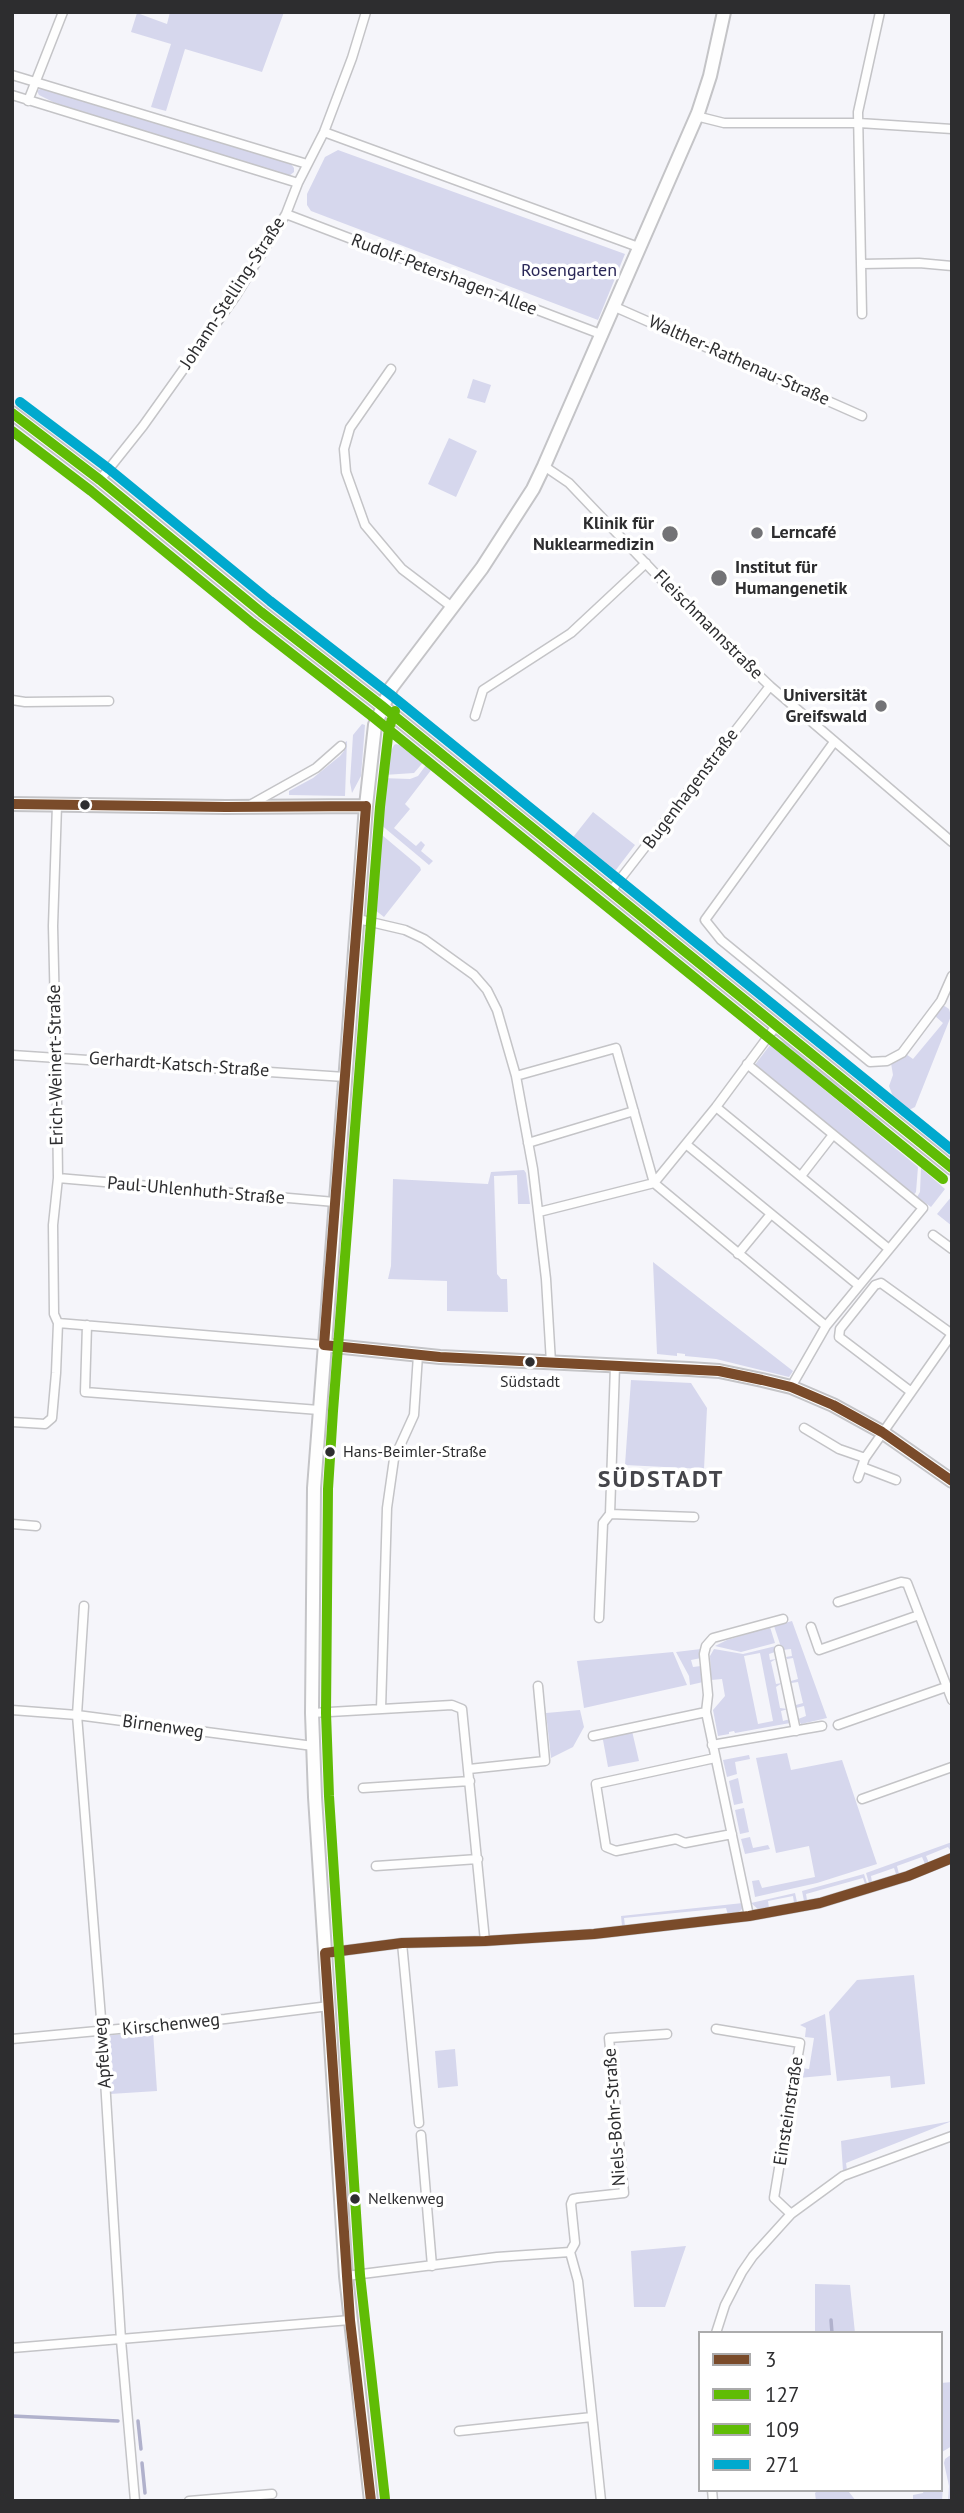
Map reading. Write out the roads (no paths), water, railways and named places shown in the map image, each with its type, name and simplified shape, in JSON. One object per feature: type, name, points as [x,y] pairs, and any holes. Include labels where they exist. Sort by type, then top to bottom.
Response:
[{"type":"main road","points":[[371,2501],[346,2276],[312,1713],[314,1488],[319,1410],[366,806],[376,725],[382,706],[397,679],[512,524],[544,467],[696,116],[710,76],[724,12]]},
{"type":"main road","points":[[12,413],[100,480],[261,612],[382,706],[952,1168]]},
{"type":"main road","points":[[12,804],[366,806]]},
{"type":"main road","points":[[324,1345],[418,1355],[719,1371],[792,1387],[833,1405],[882,1432],[952,1481]]},
{"type":"street","points":[[28,101],[63,12]]},
{"type":"street","name":"Johann-Stelling-Straße","points":[[100,480],[143,426],[235,297],[286,214],[298,183],[324,132],[366,12]]},
{"type":"street","points":[[862,314],[859,112],[880,12]]},
{"type":"street","points":[[12,75],[36,80],[307,164]]},
{"type":"street","points":[[12,95],[298,183]]},
{"type":"street","points":[[696,116],[724,123],[859,123],[952,129]]},
{"type":"street","points":[[324,132],[641,248]]},
{"type":"street","name":"Rudolf-Petershagen-Allee","points":[[286,214],[603,335]]},
{"type":"street","points":[[861,264],[919,263],[952,266]]},
{"type":"street","name":"Walther-Rathenau-Straße","points":[[615,307],[862,416]]},
{"type":"street","points":[[391,369],[350,428],[344,449],[346,472],[365,526],[402,569],[452,607]]},
{"type":"street","name":"Fleischmannstraße","points":[[544,467],[569,483],[694,614],[770,686],[952,842]]},
{"type":"street","name":"Fleischmannstraße","points":[[475,716],[484,690],[571,633],[646,563]]},
{"type":"street","name":"Bugenhagenstraße","points":[[611,891],[770,686]]},
{"type":"street","points":[[12,699],[25,702],[109,701]]},
{"type":"street","points":[[834,742],[705,919],[721,940],[870,1062],[887,1061],[902,1054],[941,1001],[952,976]]},
{"type":"street","points":[[247,806],[316,768],[341,746]]},
{"type":"street","name":"Erich-Weinert-Straße","points":[[12,1422],[45,1424],[52,1418],[58,1323],[54,1314],[53,1225],[58,1178],[52,926],[57,805]]},
{"type":"street","points":[[358,919],[405,930],[425,939],[474,975],[487,990],[497,1010],[516,1076],[539,1212],[551,1363]]},
{"type":"street","points":[[539,1212],[654,1183],[687,1146],[776,1026]]},
{"type":"street","points":[[516,1076],[616,1048],[654,1183],[826,1326]]},
{"type":"street","name":"Gerhardt-Katsch-Straße","points":[[12,1055],[345,1077]]},
{"type":"street","points":[[747,1064],[923,1208],[826,1326],[792,1387]]},
{"type":"street","points":[[716,1107],[889,1249]]},
{"type":"street","points":[[528,1143],[634,1111]]},
{"type":"street","points":[[800,1176],[832,1136]]},
{"type":"street","points":[[687,1146],[858,1285]]},
{"type":"street","name":"Paul-Uhlenhuth-Straße","points":[[58,1178],[335,1202]]},
{"type":"street","points":[[738,1254],[771,1214]]},
{"type":"street","points":[[933,1235],[952,1249]]},
{"type":"street","points":[[858,1478],[863,1463],[882,1432],[952,1334],[881,1283],[874,1285],[841,1329],[839,1337],[910,1391]]},
{"type":"street","points":[[58,1323],[324,1345]]},
{"type":"street","points":[[86,1325],[85,1392],[319,1410]]},
{"type":"street","points":[[381,1709],[387,1508],[394,1459],[414,1415],[418,1355]]},
{"type":"street","points":[[598,1618],[603,1523],[610,1514],[615,1366]]},
{"type":"street","points":[[803,1428],[896,1480]]},
{"type":"street","points":[[610,1514],[694,1517]]},
{"type":"street","points":[[12,1524],[36,1525]]},
{"type":"street","points":[[838,1602],[904,1582],[909,1585],[952,1700]]},
{"type":"street","name":"Apfelweg","points":[[84,1606],[77,1715],[102,2031],[121,2340],[135,2501]]},
{"type":"street","points":[[811,1627],[819,1650],[919,1615]]},
{"type":"street","points":[[750,1916],[706,1712],[708,1695],[704,1654],[713,1638],[783,1619]]},
{"type":"street","points":[[779,1650],[796,1731]]},
{"type":"street","points":[[468,1769],[545,1761],[538,1686]]},
{"type":"street","points":[[838,1725],[946,1687]]},
{"type":"street","points":[[312,1713],[452,1706],[462,1709],[485,1941]]},
{"type":"street","name":"Birnenweg","points":[[12,1710],[77,1715],[313,1746]]},
{"type":"street","points":[[593,1736],[706,1712]]},
{"type":"street","points":[[712,1745],[822,1726]]},
{"type":"street","points":[[715,1758],[596,1784],[606,1847],[616,1851],[676,1839],[685,1843],[732,1835]]},
{"type":"street","points":[[862,1799],[952,1767]]},
{"type":"street","points":[[363,1788],[470,1781]]},
{"type":"street","points":[[325,1953],[402,1943],[594,1934],[750,1916],[820,1903],[908,1876],[952,1858]]},
{"type":"street","points":[[376,1866],[478,1859]]},
{"type":"street","points":[[402,1943],[419,2123]]},
{"type":"street","name":"Kirschenweg","points":[[12,2039],[328,2006]]},
{"type":"street","name":"Einsteinstraße","points":[[716,2029],[800,2043],[774,2198],[791,2214]]},
{"type":"street","name":"Niels-Bohr-Straße","points":[[601,2501],[578,2281],[570,2252],[575,2243],[571,2204],[573,2199],[624,2193],[609,2038],[667,2034]]},
{"type":"street","points":[[421,2135],[432,2266]]},
{"type":"street","points":[[717,2331],[725,2305],[742,2272],[791,2214],[844,2176],[952,2136]]},
{"type":"street","points":[[346,2276],[498,2257],[570,2252]]},
{"type":"street","points":[[12,2348],[350,2320]]},
{"type":"street","points":[[460,2431],[592,2417]]},
{"type":"street","points":[[188,2501],[272,2494]]},
{"type":"waterway","points":[[831,2320],[832,2331]]},
{"type":"waterway","points":[[12,2416],[118,2421]]},
{"type":"waterway","points":[[138,2421],[141,2449]]},
{"type":"waterway","points":[[142,2463],[145,2493]]},
{"type":"place","name":"Lerncafé","points":[[757,533]]},
{"type":"place","name":"Klinik für Nuklearmedizin","points":[[670,534]]},
{"type":"place","name":"Institut für Humangenetik","points":[[719,578]]},
{"type":"place","name":"Universität Greifswald","points":[[881,706]]},
{"type":"place","name":"Südstadt","points":[[530,1362]]},
{"type":"place","name":"Hans-Beimler-Straße","points":[[330,1452]]},
{"type":"place","name":"Nelkenweg","points":[[355,2199]]},
{"type":"district","name":"SÜDSTADT","points":[[661,1480]]},
{"type":"park label","name":"Rosengarten","points":[[569,271]]}]
